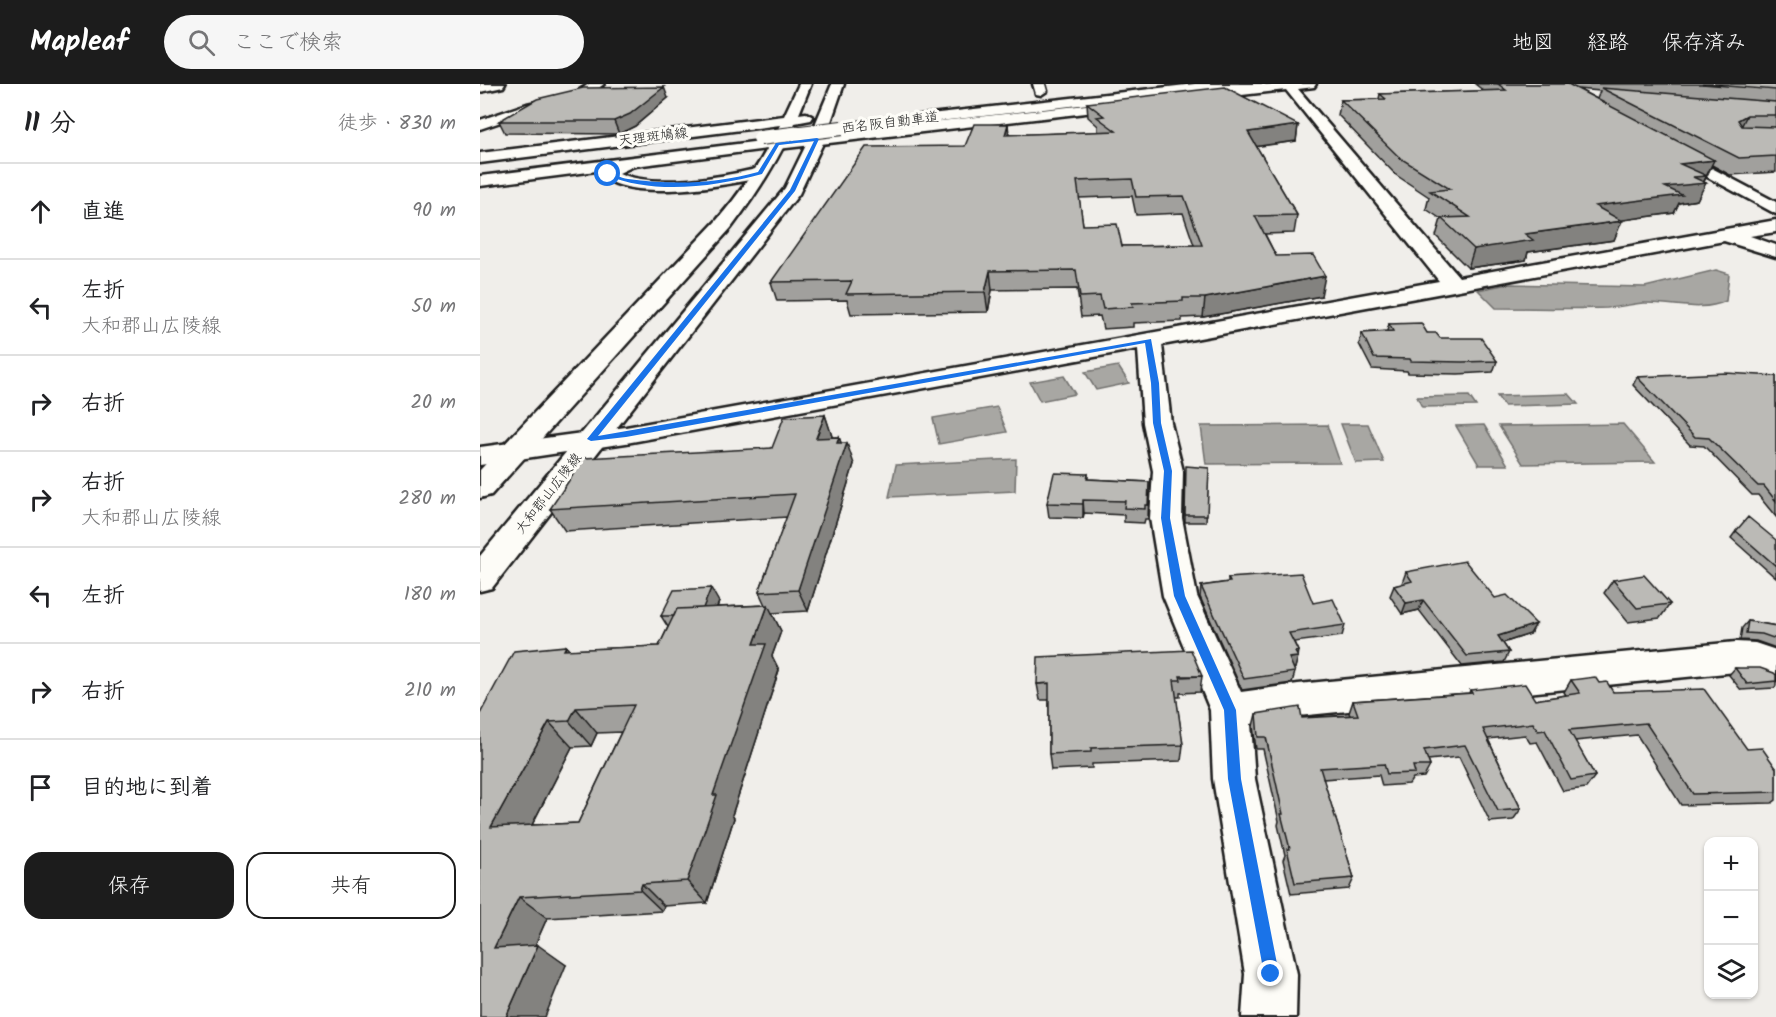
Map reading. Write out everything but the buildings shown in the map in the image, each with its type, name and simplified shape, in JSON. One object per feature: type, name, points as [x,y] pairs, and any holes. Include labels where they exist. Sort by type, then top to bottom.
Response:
[{"type":"main road","points":[[480,88],[499,84]]},
{"type":"main road","points":[[480,125],[522,110],[577,97],[598,84]]},
{"type":"main road","points":[[480,488],[724,224],[746,197],[760,173],[766,138],[788,119],[805,84]]},
{"type":"main road","name":"大和郡山広陵線","points":[[480,579],[793,190],[817,139],[836,120],[838,84]]},
{"type":"main road","points":[[1085,86],[1107,84]]},
{"type":"main road","points":[[906,107],[1142,84]]},
{"type":"main road","name":"西名阪自動車道","points":[[480,173],[766,138],[836,120],[1185,84]]},
{"type":"main road","name":"西名阪自動車道","points":[[836,120],[1229,84]]},
{"type":"main road","points":[[480,182],[628,163],[766,138],[817,139],[1260,84]]},
{"type":"main road","points":[[889,130],[1310,84]]},
{"type":"main road","points":[[1288,85],[1453,284]]},
{"type":"main road","name":"天理斑鳩線","points":[[480,158],[788,119],[836,120]]},
{"type":"main road","name":"西名阪自動車道","points":[[480,166],[666,143],[766,138]]},
{"type":"main road","points":[[480,456],[626,435],[1726,235],[1774,223],[1751,195],[1658,144]]},
{"type":"main road","points":[[628,163],[616,167],[608,174],[611,177],[630,181],[674,185],[714,183],[760,173]]},
{"type":"main road","points":[[1751,195],[1776,195]]},
{"type":"main road","points":[[1726,235],[1776,252]]},
{"type":"main road","points":[[1149,340],[1155,383],[1157,423],[1168,471],[1166,518],[1180,596],[1230,710],[1234,779],[1271,974],[1269,1017]]},
{"type":"main road","points":[[1230,710],[1298,700],[1736,657],[1755,658],[1776,665]]},
{"type":"shaded area","points":[[1716,270],[1729,274],[1726,301],[1696,307],[1644,303],[1607,308],[1496,308],[1478,290],[1508,284],[1645,287]]},
{"type":"shaded area","points":[[1118,366],[1129,383],[1096,390],[1085,372]]},
{"type":"shaded area","points":[[1064,376],[1075,394],[1040,401],[1030,382]]},
{"type":"shaded area","points":[[1569,394],[1578,404],[1504,406],[1497,396]]},
{"type":"shaded area","points":[[1469,396],[1476,406],[1422,407],[1417,397]]},
{"type":"shaded area","points":[[997,407],[1007,432],[939,444],[933,418]]},
{"type":"shaded area","points":[[1341,424],[1368,424],[1384,462],[1356,463]]},
{"type":"shaded area","points":[[1623,424],[1655,462],[1523,464],[1499,426]]},
{"type":"shaded area","points":[[1327,425],[1340,463],[1206,464],[1201,426]]},
{"type":"shaded area","points":[[1484,425],[1508,465],[1479,465],[1456,426]]},
{"type":"shaded area","points":[[1016,459],[1015,491],[889,497],[896,465]]},
{"type":"route","points":[[608,174],[611,177],[638,183],[674,185],[733,180],[760,173],[778,144],[817,139],[793,190],[591,439],[626,435],[1149,340],[1155,383],[1157,423],[1168,471],[1166,518],[1180,596],[1230,710],[1234,779],[1271,974]]}]
